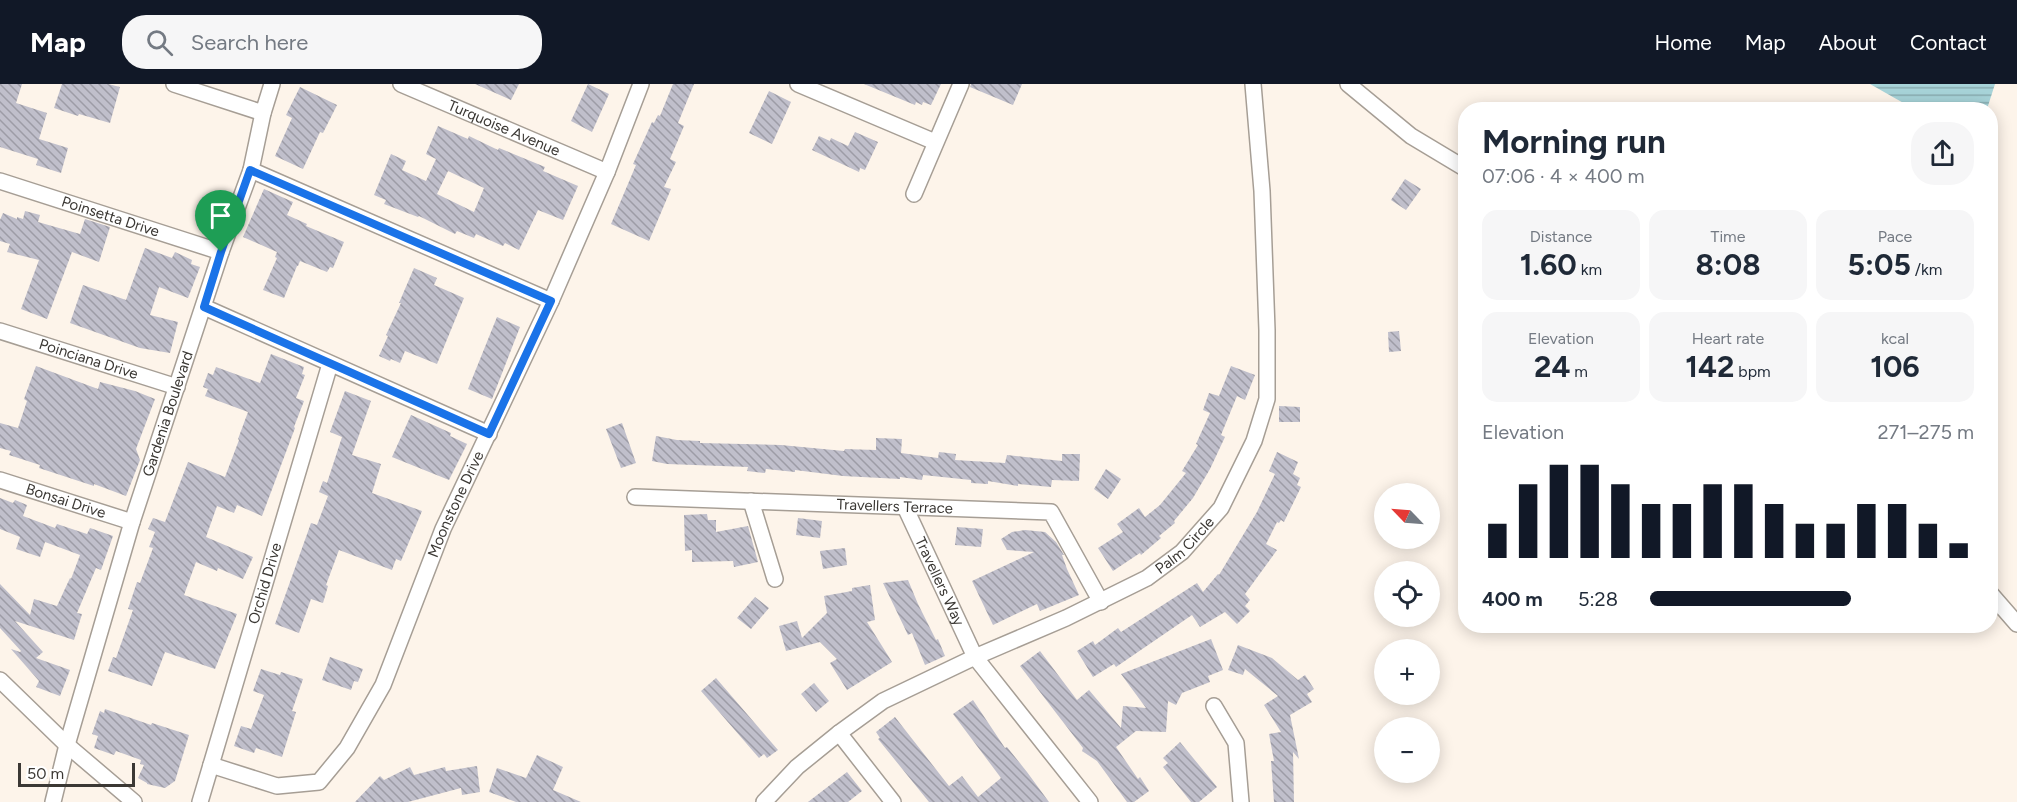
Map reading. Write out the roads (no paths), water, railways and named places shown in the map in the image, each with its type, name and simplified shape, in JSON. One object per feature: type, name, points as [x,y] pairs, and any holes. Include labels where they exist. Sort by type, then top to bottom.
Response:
[{"type":"street","points":[[174,84],[262,113]]},
{"type":"street","name":"Gardenia Boulevard","points":[[52,802],[132,522],[250,170],[262,113],[272,84]]},
{"type":"street","name":"Turquoise Avenue","points":[[401,84],[607,172]]},
{"type":"street","name":"Moonstone Drive","points":[[211,765],[278,786],[319,782],[347,748],[383,685],[444,529],[551,301],[607,172],[641,84]]},
{"type":"street","points":[[798,84],[935,142]]},
{"type":"street","points":[[914,194],[961,84]]},
{"type":"street","name":"Palm Circle","points":[[764,802],[798,767],[883,701],[975,657],[1101,602],[1147,578],[1182,552],[1221,507],[1254,441],[1267,399],[1268,330],[1262,191],[1253,84]]},
{"type":"street","points":[[1348,84],[1411,136],[1458,164]]},
{"type":"street","points":[[250,170],[551,301]]},
{"type":"street","name":"Poinsetta Drive","points":[[0,181],[221,252]]},
{"type":"street","points":[[204,307],[489,434]]},
{"type":"street","name":"Poinciana Drive","points":[[0,331],[177,387]]},
{"type":"street","name":"Orchid Drive","points":[[200,802],[330,364]]},
{"type":"street","name":"Bonsai Drive","points":[[0,480],[132,522]]},
{"type":"street","name":"Travellers Terrace","points":[[634,497],[1051,512],[1101,602]]},
{"type":"street","points":[[751,501],[775,579]]},
{"type":"street","name":"Travellers Way","points":[[905,507],[975,657]]},
{"type":"street","points":[[1998,602],[2017,624]]},
{"type":"street","points":[[975,657],[1090,802]]},
{"type":"street","points":[[0,680],[67,745],[134,802]]},
{"type":"street","points":[[1214,706],[1236,743],[1240,802]]},
{"type":"street","points":[[839,733],[893,802]]},
{"type":"water","points":[[1870,84],[1995,84],[1989,102],[1902,102]]}]
